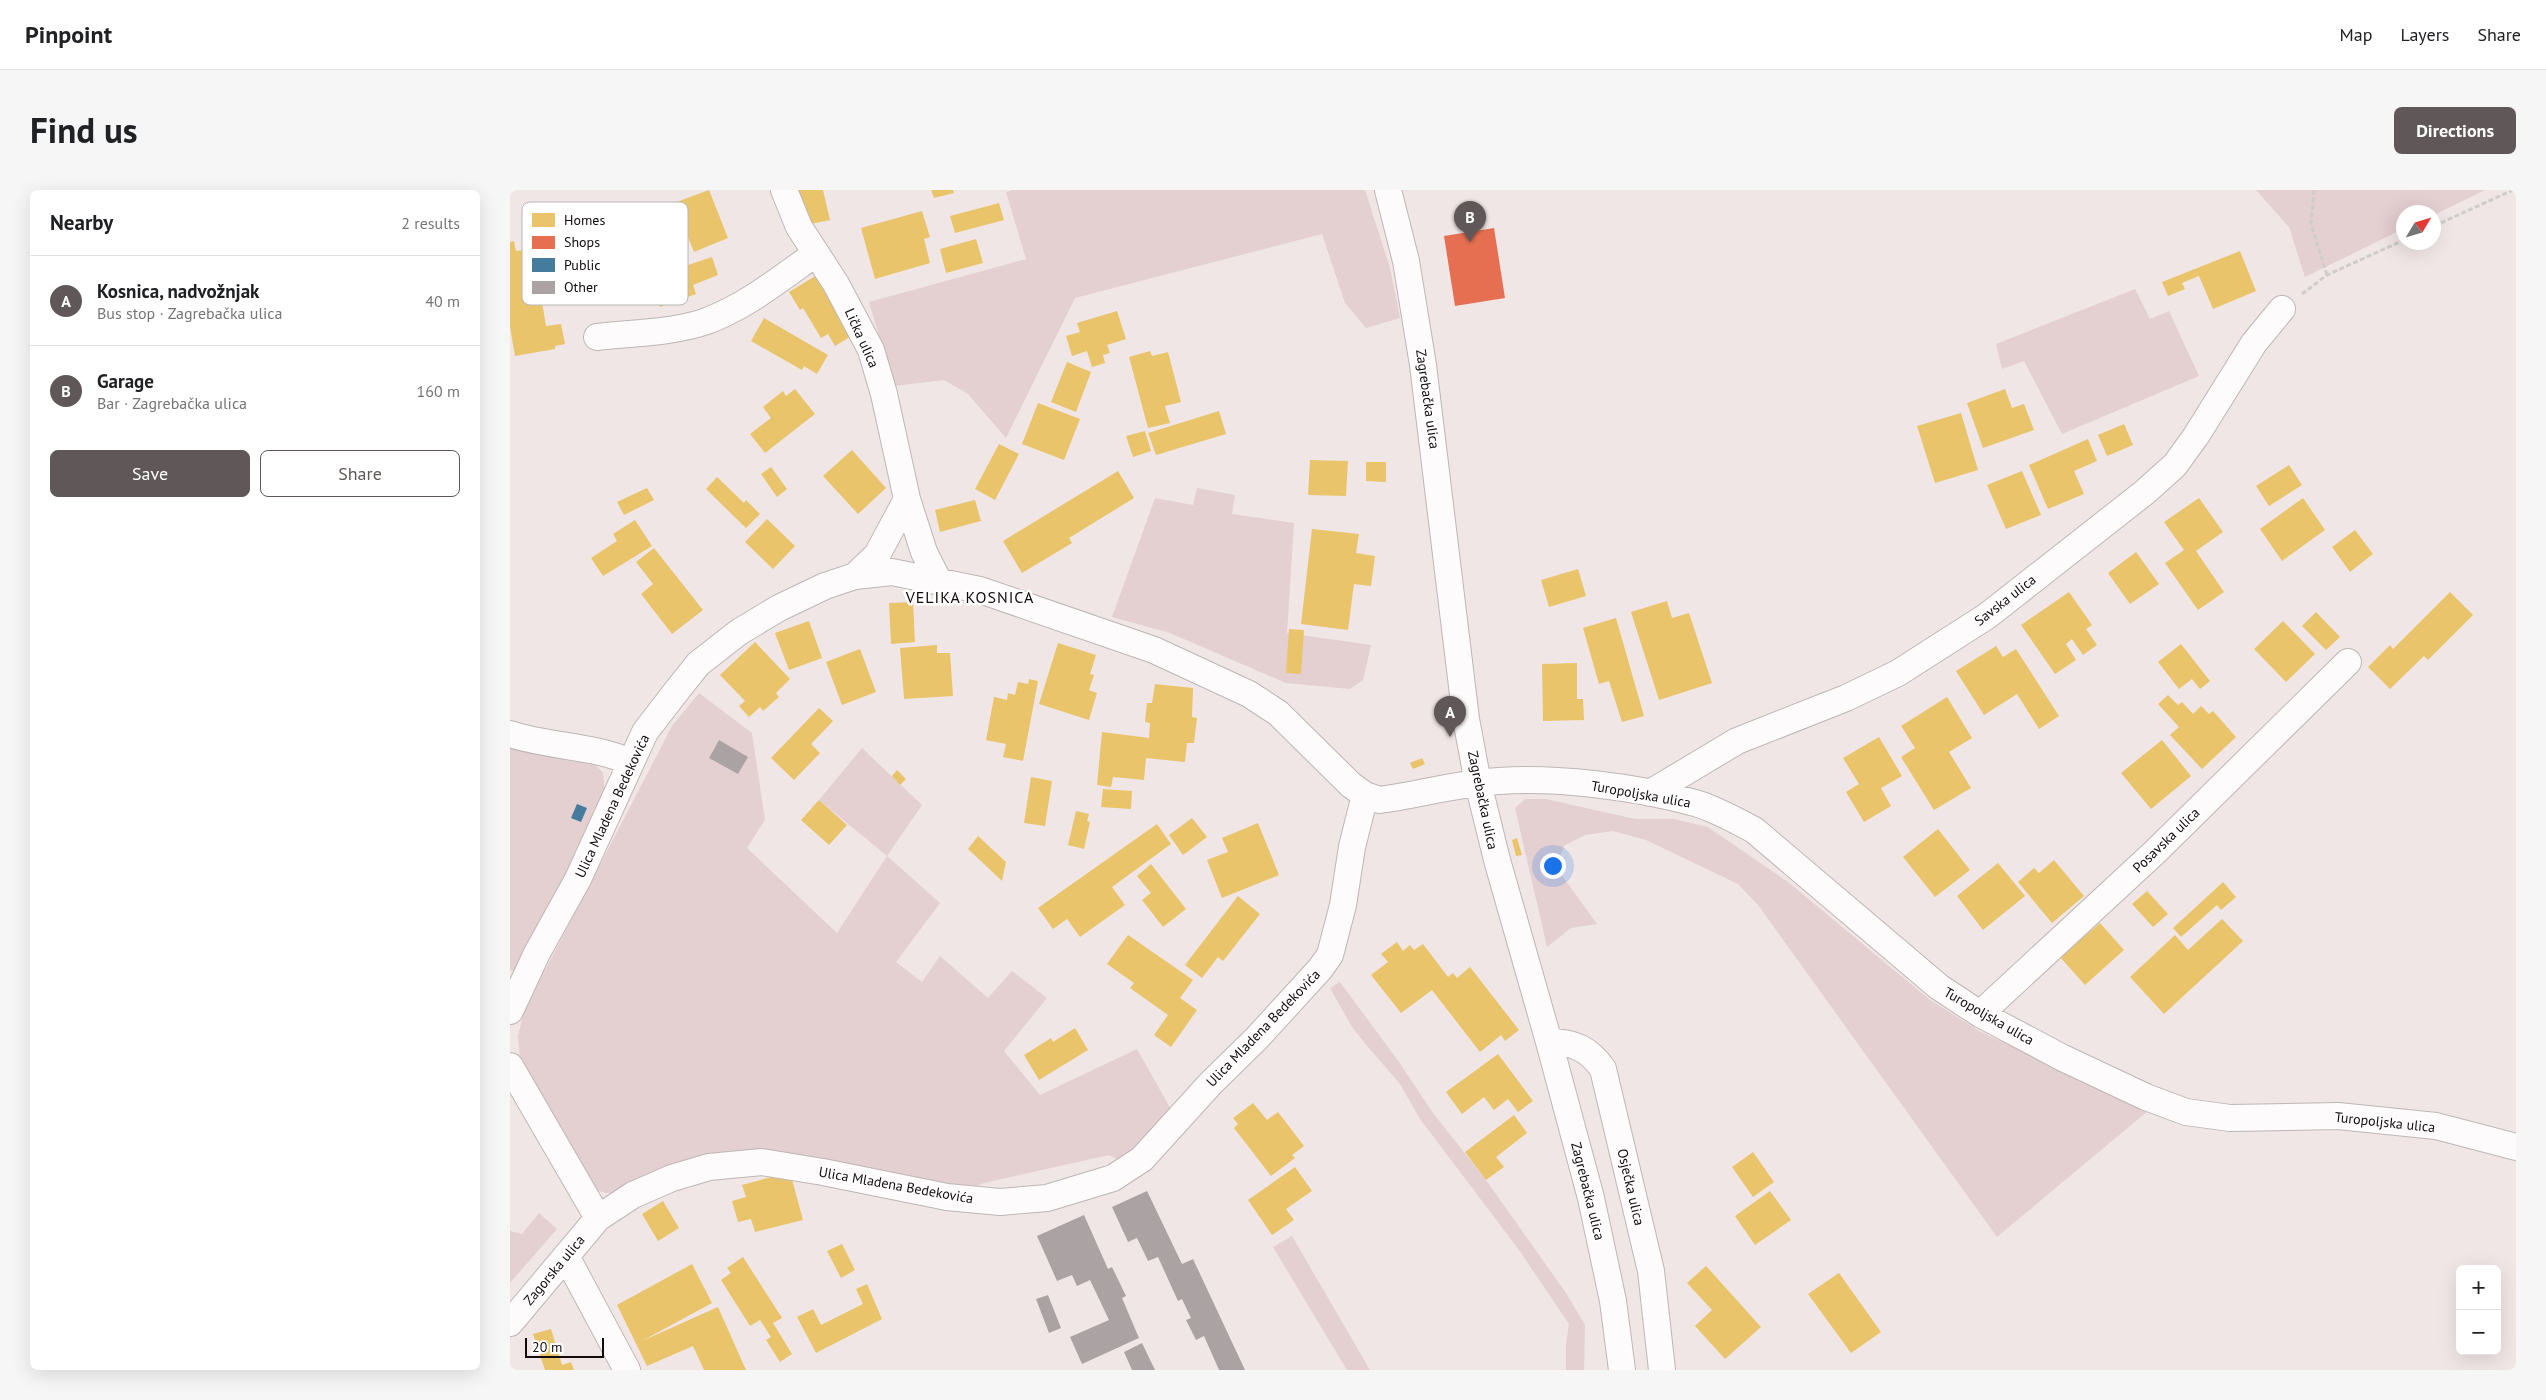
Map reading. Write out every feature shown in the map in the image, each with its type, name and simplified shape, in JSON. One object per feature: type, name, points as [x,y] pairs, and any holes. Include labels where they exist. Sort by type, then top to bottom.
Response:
[{"type":"street","name":"Lička ulica","points":[[784,190],[799,227],[836,284],[871,350],[884,394],[907,499],[930,566],[938,580]]},
{"type":"street","name":"Zagrebačka ulica","points":[[1388,190],[1406,262],[1424,365],[1466,719],[1478,783],[1497,860],[1549,1042],[1593,1207],[1613,1301],[1622,1370]]},
{"type":"street","points":[[597,337],[669,330],[703,322],[728,312],[815,254]]},
{"type":"street","name":"Savska ulica","points":[[1650,794],[1737,741],[1846,698],[1898,673],[1987,616],[2145,492],[2175,465],[2196,436],[2254,343],[2282,309]]},
{"type":"street","points":[[855,576],[877,555],[907,499]]},
{"type":"street","name":"Ulica Mladena Bedekovića","points":[[510,1011],[537,953],[578,879],[645,732],[698,664],[739,632],[779,608],[825,586],[855,576],[892,572],[980,590],[1145,646],[1212,675],[1249,694],[1278,712],[1351,785],[1365,795],[1352,847],[1343,905],[1330,955],[1320,970],[1257,1038],[1211,1083],[1142,1159],[1113,1178],[1046,1198],[1000,1202],[947,1196],[762,1162],[738,1163],[710,1167],[672,1178],[633,1195],[598,1218]]},
{"type":"street","name":"Posavska ulica","points":[[1980,1014],[2155,852],[2348,662]]},
{"type":"street","points":[[510,734],[527,740],[591,748],[630,762]]},
{"type":"street","name":"Turopoljska ulica","points":[[1478,783],[1515,780],[1572,782],[1650,794],[1696,804],[1725,815],[1754,830],[1939,987],[1980,1014],[2063,1058],[2146,1097],[2186,1112],[2230,1118],[2338,1116],[2375,1119],[2436,1126],[2516,1147]]},
{"type":"street","points":[[1365,795],[1379,800],[1478,783]]},
{"type":"street","name":"Osječka ulica","points":[[1549,1042],[1568,1042],[1584,1048],[1596,1058],[1603,1069],[1651,1271],[1662,1370]]},
{"type":"street","points":[[510,1066],[598,1218]]},
{"type":"street","name":"Zagorska ulica","points":[[510,1323],[598,1218]]},
{"type":"street","points":[[566,1256],[627,1370]]},
{"type":"path","points":[[2314,190],[2311,224],[2327,275]]},
{"type":"path","points":[[2441,223],[2513,190]]},
{"type":"path","points":[[2282,309],[2327,275],[2396,244]]},
{"type":"shaded area","points":[[1013,190],[1365,190],[1390,268],[1400,318],[1366,328],[1345,303],[1322,234],[1075,298],[1006,438],[968,394],[944,380],[894,386],[869,302],[1026,259],[1006,192]]},
{"type":"shaded area","points":[[2256,190],[2485,190],[2441,212],[2441,205],[2396,205],[2396,232],[2305,277],[2289,227]]},
{"type":"shaded area","points":[[2135,289],[2150,319],[2169,311],[2199,376],[2062,434],[2024,361],[2002,369],[1996,344]]},
{"type":"shaded area","points":[[1197,488],[1235,495],[1232,514],[1294,523],[1287,633],[1371,645],[1363,680],[1350,689],[1286,683],[1170,633],[1112,617],[1155,498],[1193,505]]},
{"type":"shaded area","points":[[699,693],[752,733],[765,820],[747,848],[837,933],[887,856],[940,903],[896,962],[922,982],[940,956],[988,998],[1012,971],[1047,998],[1004,1051],[1040,1095],[1137,1049],[1173,1113],[1123,1162],[1109,1155],[984,1183],[964,1191],[814,1160],[618,1193],[606,1193],[592,1189],[521,1069],[518,1036],[523,1015],[541,978],[672,726]]},
{"type":"shaded area","points":[[510,744],[592,761],[603,773],[605,794],[585,844],[514,971],[510,970]]},
{"type":"shaded area","points":[[862,748],[922,805],[887,856],[819,800]]},
{"type":"shaded area","points":[[1525,799],[1546,799],[1635,819],[1674,819],[1708,827],[1788,882],[1930,1000],[1981,1032],[2148,1111],[1997,1237],[1758,905],[1738,884],[1646,840],[1613,831],[1585,835],[1565,845],[1559,858],[1558,870],[1597,924],[1571,928],[1547,947],[1515,808]]},
{"type":"shaded area","points":[[1340,982],[1399,1062],[1433,1113],[1486,1180],[1566,1293],[1585,1325],[1584,1370],[1566,1370],[1566,1345],[1569,1324],[1519,1250],[1420,1119],[1400,1084],[1352,1027],[1330,988]]},
{"type":"shaded area","points":[[539,1213],[557,1229],[510,1283],[510,1231],[522,1234]]},
{"type":"shaded area","points":[[1292,1236],[1370,1370],[1347,1370],[1273,1247]]},
{"type":"building: Homes","points":[[709,190],[728,238],[694,252],[688,237],[688,202],[677,202]]},
{"type":"building: Homes","points":[[793,190],[823,190],[830,220],[801,226]]},
{"type":"building: Homes","points":[[931,190],[953,190],[954,193],[934,198]]},
{"type":"building: Homes","points":[[999,203],[1004,220],[955,233],[950,216]]},
{"type":"building: Homes","points":[[922,211],[930,237],[924,239],[930,263],[875,279],[861,228]]},
{"type":"building: Homes","points":[[976,239],[983,263],[946,273],[940,249]]},
{"type":"building: Homes","points":[[514,241],[516,251],[522,250],[522,305],[542,305],[546,326],[561,324],[565,344],[555,346],[555,349],[515,356],[510,327],[510,242]]},
{"type":"building: Homes","points":[[2240,251],[2256,291],[2213,309],[2199,276],[2182,283],[2185,289],[2168,296],[2162,282]]},
{"type":"building: Homes","points":[[712,257],[718,275],[693,285],[696,294],[688,297],[688,265]]},
{"type":"building: Homes","points":[[817,275],[853,335],[835,346],[828,334],[821,338],[803,308],[800,310],[789,292]]},
{"type":"building: Homes","points":[[1117,311],[1126,339],[1107,345],[1110,353],[1103,355],[1105,363],[1092,367],[1087,351],[1072,356],[1066,336],[1080,332],[1077,323]]},
{"type":"building: Homes","points":[[764,318],[828,355],[817,374],[804,366],[802,370],[751,341]]},
{"type":"building: Homes","points":[[1150,351],[1152,356],[1168,352],[1181,402],[1165,406],[1170,423],[1148,428],[1129,357]]},
{"type":"building: Homes","points":[[1067,362],[1091,372],[1076,412],[1051,402]]},
{"type":"building: Homes","points":[[795,389],[815,414],[765,453],[750,434],[771,418],[763,407],[783,391],[786,396]]},
{"type":"building: Homes","points":[[2005,389],[2012,408],[2024,404],[2034,430],[1983,448],[1967,403]]},
{"type":"building: Homes","points":[[1038,403],[1080,419],[1064,460],[1022,444]]},
{"type":"building: Homes","points":[[1219,411],[1226,434],[1156,455],[1148,433]]},
{"type":"building: Homes","points":[[1961,413],[1978,470],[1935,483],[1917,426]]},
{"type":"building: Homes","points":[[2124,424],[2133,445],[2107,456],[2098,435]]},
{"type":"building: Homes","points":[[1145,431],[1151,451],[1133,457],[1126,436]]},
{"type":"building: Homes","points":[[2088,439],[2097,461],[2074,471],[2084,494],[2048,509],[2029,465]]},
{"type":"building: Homes","points":[[999,444],[1019,454],[995,500],[975,489]]},
{"type":"building: Homes","points":[[852,450],[886,488],[858,514],[823,476]]},
{"type":"building: Homes","points":[[1310,460],[1348,461],[1346,496],[1308,495]]},
{"type":"building: Homes","points":[[1366,462],[1386,462],[1386,482],[1366,481]]},
{"type":"building: Homes","points":[[2289,465],[2302,485],[2269,506],[2256,486]]},
{"type":"building: Homes","points":[[771,467],[787,489],[777,497],[761,474]]},
{"type":"building: Homes","points":[[1118,471],[1134,498],[1069,538],[1072,543],[1022,573],[1003,541]]},
{"type":"building: Homes","points":[[2022,471],[2041,515],[2006,529],[1987,485]]},
{"type":"building: Homes","points":[[717,477],[744,503],[746,500],[760,514],[746,528],[706,489]]},
{"type":"building: Homes","points":[[647,488],[654,500],[624,515],[617,502]]},
{"type":"building: Homes","points":[[2199,498],[2223,532],[2196,551],[2224,592],[2198,610],[2165,563],[2184,550],[2164,522]]},
{"type":"building: Homes","points":[[2303,498],[2325,530],[2282,561],[2260,529]]},
{"type":"building: Homes","points":[[975,500],[981,521],[940,532],[935,510]]},
{"type":"building: Homes","points":[[767,519],[795,546],[773,569],[745,542]]},
{"type":"building: Homes","points":[[635,520],[652,546],[603,576],[591,558],[617,541],[613,534]]},
{"type":"building: Homes","points":[[1312,529],[1359,534],[1356,553],[1375,556],[1371,586],[1354,584],[1348,630],[1301,624]]},
{"type":"building: Homes","points":[[2355,530],[2373,554],[2350,572],[2332,547]]},
{"type":"building: Homes","points":[[654,548],[703,610],[672,634],[641,594],[653,584],[636,562]]},
{"type":"building: Homes","points":[[2136,552],[2159,584],[2130,604],[2108,573]]},
{"type":"building: Homes","points":[[1578,569],[1586,596],[1549,607],[1541,580]]},
{"type":"building: Homes","points":[[2069,592],[2092,625],[2086,629],[2097,645],[2083,655],[2072,639],[2066,644],[2076,660],[2055,674],[2021,625]]},
{"type":"building: Homes","points":[[2450,592],[2473,615],[2428,660],[2424,656],[2390,689],[2368,667],[2390,645],[2393,649]]},
{"type":"building: Homes","points":[[1667,601],[1672,618],[1689,613],[1712,683],[1659,700],[1631,612]]},
{"type":"building: Homes","points":[[913,602],[915,642],[891,644],[889,603]]},
{"type":"building: Homes","points":[[2316,612],[2340,637],[2326,650],[2302,626]]},
{"type":"building: Homes","points":[[1616,618],[1644,716],[1622,722],[1609,681],[1599,684],[1583,628]]},
{"type":"building: Homes","points":[[809,621],[822,658],[789,670],[775,633]]},
{"type":"building: Homes","points":[[2283,621],[2315,654],[2286,682],[2254,649]]},
{"type":"building: Homes","points":[[1289,629],[1304,630],[1301,674],[1286,673]]},
{"type":"building: Homes","points":[[755,642],[790,679],[776,693],[779,697],[763,711],[760,707],[749,717],[739,706],[745,701],[720,675]]},
{"type":"building: Homes","points":[[1058,643],[1096,655],[1090,674],[1094,675],[1089,690],[1097,693],[1089,720],[1039,704]]},
{"type":"building: Homes","points":[[2181,644],[2210,681],[2200,689],[2192,679],[2179,689],[2158,662]]},
{"type":"building: Homes","points":[[937,645],[937,653],[950,653],[953,696],[904,699],[900,648]]},
{"type":"building: Homes","points":[[1996,646],[2003,657],[2016,649],[2059,716],[2039,729],[2017,694],[1984,715],[1956,671]]},
{"type":"building: Homes","points":[[860,649],[876,692],[842,705],[826,662]]},
{"type":"building: Homes","points":[[1577,663],[1577,699],[1583,699],[1584,720],[1543,721],[1542,664]]},
{"type":"building: Homes","points":[[1029,679],[1038,681],[1023,761],[1003,757],[1006,744],[986,740],[994,697],[1007,700],[1008,693],[1015,695],[1018,682],[1028,684]]},
{"type":"building: Homes","points":[[1155,684],[1193,688],[1192,717],[1197,718],[1194,743],[1187,743],[1185,762],[1146,758],[1144,780],[1113,777],[1111,787],[1097,785],[1102,732],[1149,738],[1150,723],[1145,722],[1147,703],[1152,703]]},
{"type":"building: Homes","points":[[2168,695],[2178,705],[2182,702],[2193,714],[2201,706],[2209,714],[2213,711],[2236,737],[2202,769],[2170,735],[2179,727],[2158,704]]},
{"type":"building: Homes","points":[[1947,697],[1972,738],[1949,752],[1971,788],[1934,810],[1901,757],[1915,748],[1901,726]]},
{"type":"building: Homes","points":[[819,708],[833,721],[811,744],[820,753],[794,780],[771,758]]},
{"type":"building: Homes","points":[[1879,737],[1902,776],[1881,788],[1891,806],[1864,822],[1846,792],[1859,784],[1843,758]]},
{"type":"building: Homes","points":[[2162,740],[2191,776],[2151,809],[2121,773]]},
{"type":"building: Homes","points":[[1422,758],[1425,764],[1413,769],[1410,763]]},
{"type":"building: Homes","points":[[897,770],[906,779],[900,785],[892,776]]},
{"type":"building: Homes","points":[[1031,777],[1052,781],[1045,826],[1024,823]]},
{"type":"building: Homes","points":[[1103,789],[1132,791],[1131,809],[1101,807]]},
{"type":"building: Homes","points":[[819,800],[847,825],[829,845],[801,820]]},
{"type":"building: Homes","points":[[1076,811],[1089,814],[1087,821],[1090,822],[1084,849],[1068,845]]},
{"type":"building: Homes","points":[[1192,818],[1207,837],[1183,855],[1169,835]]},
{"type":"building: Homes","points":[[1258,823],[1279,875],[1222,898],[1207,860],[1228,852],[1222,838]]},
{"type":"building: Homes","points":[[1157,824],[1171,844],[1112,887],[1125,905],[1080,937],[1067,919],[1053,929],[1038,908]]},
{"type":"building: Homes","points":[[1938,829],[1970,870],[1935,897],[1903,857]]},
{"type":"building: Homes","points":[[978,836],[1006,862],[1002,881],[968,849]]},
{"type":"building: Homes","points":[[1517,838],[1522,855],[1516,856],[1512,840]]},
{"type":"building: Homes","points":[[2054,860],[2084,896],[2052,923],[2018,882],[2034,868],[2039,873]]},
{"type":"building: Homes","points":[[1998,863],[2025,896],[1983,930],[1957,896]]},
{"type":"building: Homes","points":[[1151,864],[1186,909],[1163,927],[1142,900],[1151,893],[1137,876]]},
{"type":"building: Homes","points":[[2223,882],[2236,897],[2221,910],[2217,905],[2181,937],[2173,928]]},
{"type":"building: Homes","points":[[2147,891],[2168,914],[2153,927],[2132,904]]},
{"type":"building: Homes","points":[[1238,896],[1260,914],[1223,961],[1218,957],[1202,978],[1185,965]]},
{"type":"building: Homes","points":[[2222,919],[2243,941],[2164,1014],[2130,977],[2175,935],[2188,950]]},
{"type":"building: Homes","points":[[2100,923],[2124,950],[2085,985],[2060,957]]},
{"type":"building: Homes","points":[[1128,935],[1193,980],[1180,998],[1197,1010],[1171,1047],[1154,1035],[1168,1015],[1130,988],[1134,983],[1107,964]]},
{"type":"building: Homes","points":[[1397,942],[1403,951],[1410,945],[1414,950],[1423,944],[1448,977],[1453,973],[1457,978],[1470,967],[1519,1030],[1505,1041],[1501,1035],[1480,1052],[1432,990],[1401,1013],[1371,975],[1388,962],[1381,954]]},
{"type":"building: Homes","points":[[1075,1028],[1088,1050],[1039,1080],[1024,1055],[1051,1038],[1053,1042]]},
{"type":"building: Homes","points":[[1498,1054],[1533,1101],[1518,1112],[1508,1099],[1494,1110],[1484,1097],[1462,1114],[1446,1092]]},
{"type":"building: Homes","points":[[1253,1103],[1267,1120],[1278,1112],[1304,1146],[1292,1155],[1295,1158],[1271,1176],[1234,1128],[1238,1124],[1233,1118]]},
{"type":"building: Homes","points":[[1514,1115],[1527,1133],[1496,1157],[1504,1167],[1486,1180],[1465,1152]]},
{"type":"building: Homes","points":[[1753,1152],[1774,1182],[1753,1197],[1732,1167]]},
{"type":"building: Homes","points":[[1295,1167],[1312,1191],[1286,1209],[1294,1220],[1272,1235],[1248,1200]]},
{"type":"building: Homes","points":[[790,1172],[803,1220],[755,1232],[751,1219],[738,1222],[732,1201],[746,1197],[742,1185]]},
{"type":"building: Homes","points":[[1770,1191],[1791,1220],[1755,1245],[1735,1216]]},
{"type":"building: Homes","points":[[663,1201],[679,1228],[658,1241],[642,1214]]},
{"type":"building: Homes","points":[[842,1244],[855,1270],[841,1278],[827,1251]]},
{"type":"building: Homes","points":[[743,1257],[782,1318],[773,1323],[792,1354],[780,1362],[766,1340],[771,1337],[760,1320],[750,1326],[721,1280],[731,1273],[727,1268]]},
{"type":"building: Homes","points":[[692,1264],[712,1303],[642,1341],[718,1307],[746,1370],[704,1370],[693,1346],[647,1366],[617,1305]]},
{"type":"building: Homes","points":[[1706,1266],[1761,1327],[1725,1359],[1695,1326],[1712,1310],[1687,1283]]},
{"type":"building: Homes","points":[[1839,1273],[1881,1332],[1851,1353],[1808,1294]]},
{"type":"building: Homes","points":[[867,1284],[882,1319],[816,1353],[797,1317],[813,1309],[821,1325],[863,1304],[856,1289]]},
{"type":"building: Homes","points":[[551,1329],[562,1365],[571,1362],[574,1370],[545,1370],[533,1334]]},
{"type":"building: Shops","points":[[1494,228],[1505,298],[1455,306],[1444,236]]},
{"type":"building: Public","points":[[577,804],[587,808],[581,822],[571,818]]},
{"type":"building: Other","points":[[719,740],[748,757],[738,774],[709,758]]},
{"type":"building: Other","points":[[1147,1191],[1182,1264],[1193,1259],[1245,1370],[1219,1370],[1204,1336],[1196,1340],[1186,1320],[1191,1318],[1182,1299],[1178,1301],[1158,1257],[1148,1261],[1137,1238],[1128,1242],[1112,1207]]},
{"type":"building: Other","points":[[1084,1215],[1108,1269],[1112,1267],[1126,1296],[1122,1298],[1139,1338],[1082,1364],[1070,1337],[1109,1320],[1090,1280],[1077,1286],[1072,1275],[1057,1281],[1037,1236]]},
{"type":"building: Other","points":[[1048,1295],[1061,1328],[1049,1333],[1036,1299]]},
{"type":"building: Other","points":[[1142,1343],[1155,1370],[1132,1370],[1124,1352]]},
{"type":"place","name":"Garage","points":[[1470,242]]},
{"type":"place","name":"Kosnica, nadvožnjak","points":[[1450,737]]},
{"type":"district","name":"VELIKA KOSNICA","points":[[970,597]]}]
